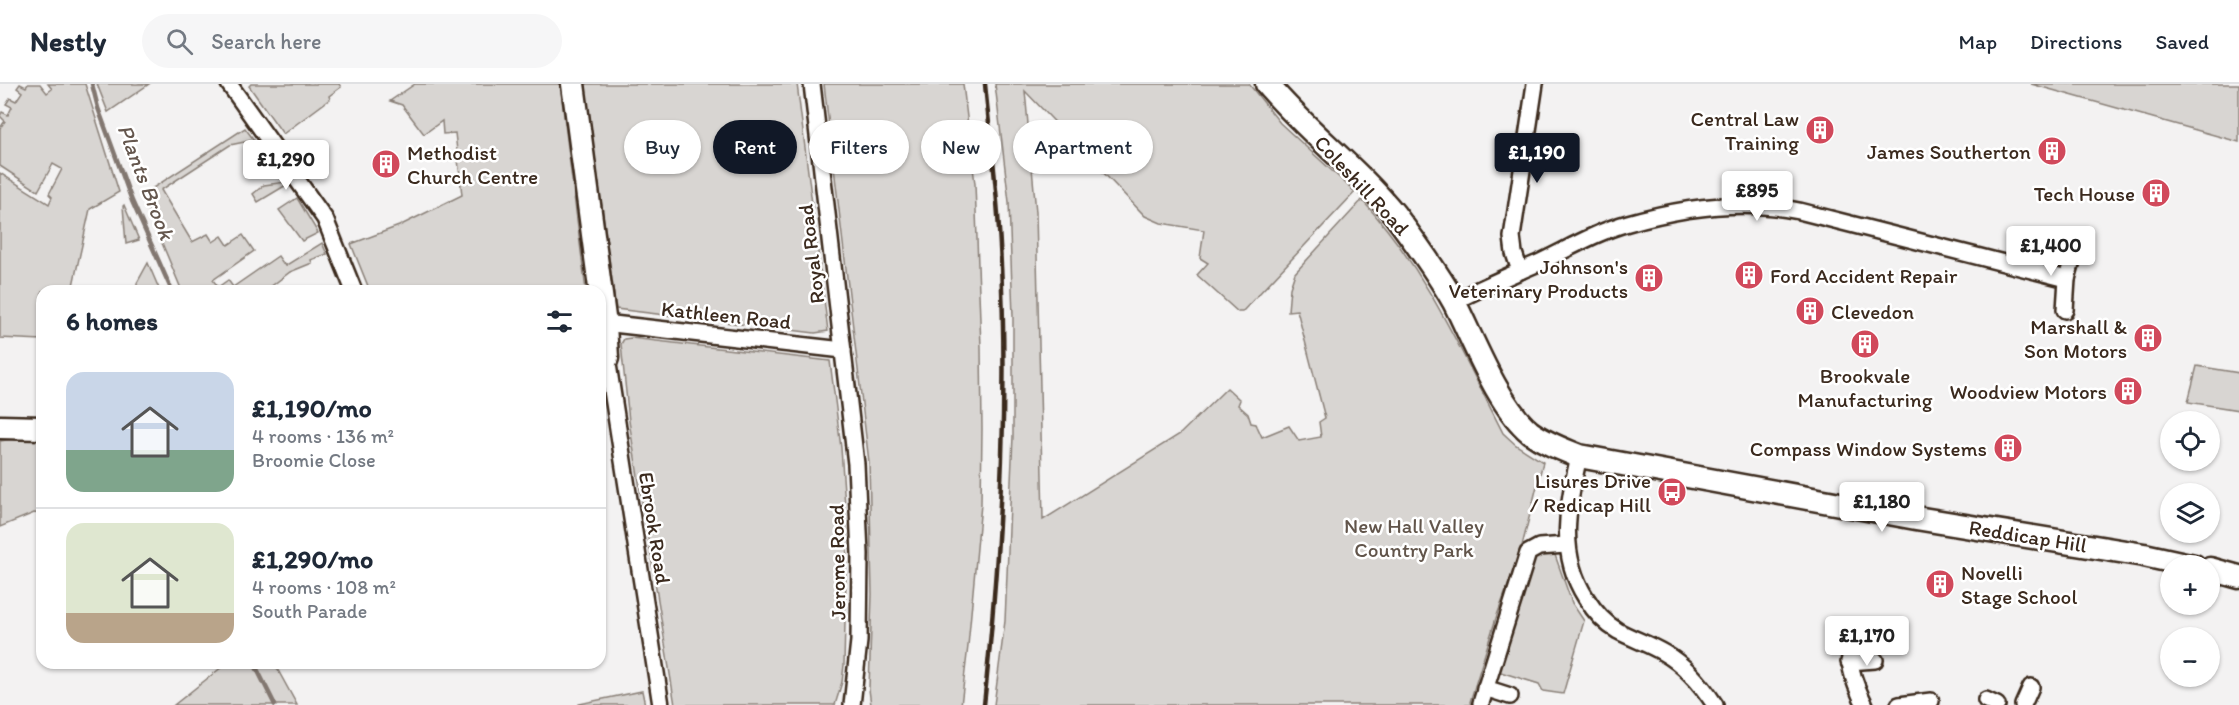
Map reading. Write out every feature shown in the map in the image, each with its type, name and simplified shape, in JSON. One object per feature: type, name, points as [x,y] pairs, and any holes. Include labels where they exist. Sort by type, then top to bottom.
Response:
[{"type":"street","points":[[229,84],[325,219],[352,285]]},
{"type":"street","points":[[573,84],[600,285]]},
{"type":"street","name":"Royal Road","points":[[812,84],[851,418]]},
{"type":"street","name":"Coleshill Road","points":[[1267,84],[1393,213],[1434,270],[1453,302],[1485,368],[1512,413],[1529,431],[1551,445],[1579,456]]},
{"type":"street","points":[[1520,271],[1512,237],[1535,84]]},
{"type":"street","points":[[1453,302],[1626,224],[1684,211],[1771,205],[2067,279]]},
{"type":"street","points":[[2065,310],[2067,279],[2075,250]]},
{"type":"street","name":"Kathleen Road","points":[[606,325],[843,350]]},
{"type":"street","name":"Ebrook Road","points":[[606,377],[661,705]]},
{"type":"street","name":"Jerome Road","points":[[851,418],[856,464],[860,554],[859,641],[852,705]]},
{"type":"street","points":[[7,427],[36,428]]},
{"type":"street","points":[[1579,456],[1569,502],[1566,545],[1578,586],[1595,613],[1616,630],[1663,652],[1677,662],[1706,690],[1715,705]]},
{"type":"street","name":"Reddicap Hill","points":[[1579,456],[1916,518],[2160,559]]},
{"type":"street","points":[[1510,696],[1483,695],[1528,553],[1539,547],[1566,545]]},
{"type":"street","points":[[2220,572],[2239,577]]},
{"type":"street","points":[[1850,632],[1849,662],[1854,682],[1865,705]]},
{"type":"street","points":[[1849,662],[1875,660]]},
{"type":"street","points":[[2023,705],[2031,687]]},
{"type":"street","points":[[1899,705],[1931,701]]},
{"type":"green space","points":[[20,84],[26,87],[28,84],[40,84],[47,93],[52,89],[48,84],[85,84],[119,192],[90,209],[73,285],[36,285],[36,340],[0,338],[0,173],[49,204],[52,197],[49,194],[62,169],[53,164],[38,191],[0,166],[0,128],[5,121],[0,116],[2,112],[8,115],[12,107],[6,104],[10,98],[16,101],[22,92],[17,88]]},
{"type":"green space","points":[[97,84],[149,84],[108,112]]},
{"type":"green space","points":[[251,84],[339,84],[341,87],[329,96],[330,99],[283,134],[249,86]]},
{"type":"green space","points":[[415,84],[560,84],[585,285],[368,285],[351,244],[399,226],[462,195],[455,133],[443,134],[442,121],[424,134],[402,105],[390,101]]},
{"type":"green space","points":[[585,84],[797,84],[828,331],[815,333],[616,309]]},
{"type":"green space","points":[[824,84],[963,84],[967,120],[921,120],[921,174],[974,174],[975,184],[981,347],[981,504],[961,705],[871,705],[869,689],[872,594],[869,462],[835,174],[909,174],[909,120],[828,120]]},
{"type":"green space","name":"New Hall Valley Country Park","points":[[995,84],[1249,84],[1280,123],[1355,192],[1242,312],[1238,312],[1197,275],[1208,263],[1200,258],[1204,230],[1161,223],[1145,216],[1105,174],[1153,174],[1153,120],[1053,120],[1025,91],[1028,120],[1013,120],[1013,174],[1033,174],[1036,212],[1043,520],[1180,434],[1227,388],[1240,400],[1238,405],[1248,414],[1251,423],[1256,424],[1262,437],[1289,426],[1299,441],[1321,437],[1319,422],[1325,418],[1297,310],[1288,311],[1290,288],[1295,273],[1362,200],[1385,227],[1441,312],[1503,433],[1516,445],[1543,462],[1521,550],[1496,618],[1471,705],[994,705],[1005,621],[1013,436],[1013,317],[1009,202]]},
{"type":"green space","points":[[2031,84],[2239,84],[2239,142]]},
{"type":"green space","points":[[245,128],[254,140],[230,145],[161,190],[192,242],[208,234],[213,242],[222,236],[228,245],[243,235],[254,251],[213,280],[217,285],[180,285],[142,195]]},
{"type":"green space","points":[[286,182],[288,184],[258,202],[253,194],[264,185]]},
{"type":"green space","points":[[297,198],[318,233],[302,241],[279,210]]},
{"type":"green space","points":[[123,206],[139,240],[126,244]]},
{"type":"green space","points":[[322,243],[327,254],[290,272],[273,285],[236,285],[278,256],[285,266]]},
{"type":"green space","points":[[148,263],[157,285],[137,285]]},
{"type":"green space","points":[[228,280],[232,285],[221,285]]},
{"type":"green space","points":[[624,339],[830,361],[841,448],[847,535],[844,665],[835,705],[675,705],[629,421],[621,344]]},
{"type":"green space","points":[[2197,366],[2239,373],[2239,410],[2188,402]]},
{"type":"green space","points":[[19,438],[36,439],[36,513],[0,527],[0,441]]},
{"type":"green space","points":[[1539,554],[1555,555],[1572,603],[1584,621],[1563,694],[1543,691],[1539,684],[1494,670],[1533,558]]},
{"type":"green space","points":[[219,669],[277,669],[297,705],[174,705]]},
{"type":"green space","points":[[642,691],[645,705],[579,705],[579,704]]},
{"type":"waterway","name":"Plants Brook","points":[[92,84],[98,108],[132,201],[169,285]]},
{"type":"waterway","name":"Plants Brook","points":[[257,669],[275,705]]},
{"type":"railway","points":[[984,705],[999,522],[1003,399],[1002,276],[985,84]]},
{"type":"place","name":"Central Law Training","points":[[1820,130]]},
{"type":"place","name":"James Southerton","points":[[2052,151]]},
{"type":"place","name":"Methodist Church Centre","points":[[386,164]]},
{"type":"place","name":"Tech House","points":[[2156,193]]},
{"type":"place","name":"Ford Accident Repair","points":[[1749,275]]},
{"type":"place","name":"Johnson's Veterinary Products","points":[[1649,278]]},
{"type":"place","name":"Clevedon","points":[[1810,311]]},
{"type":"place","name":"Marshall & Son Motors","points":[[2148,338]]},
{"type":"place","name":"Brookvale Manufacturing","points":[[1865,344]]},
{"type":"place","name":"Woodview Motors","points":[[2128,391]]},
{"type":"place","name":"Compass Window Systems","points":[[2008,448]]},
{"type":"place","name":"Lisures Drive / Redicap Hill","points":[[1672,492]]},
{"type":"place","name":"Novelli Stage School","points":[[1940,584]]}]
